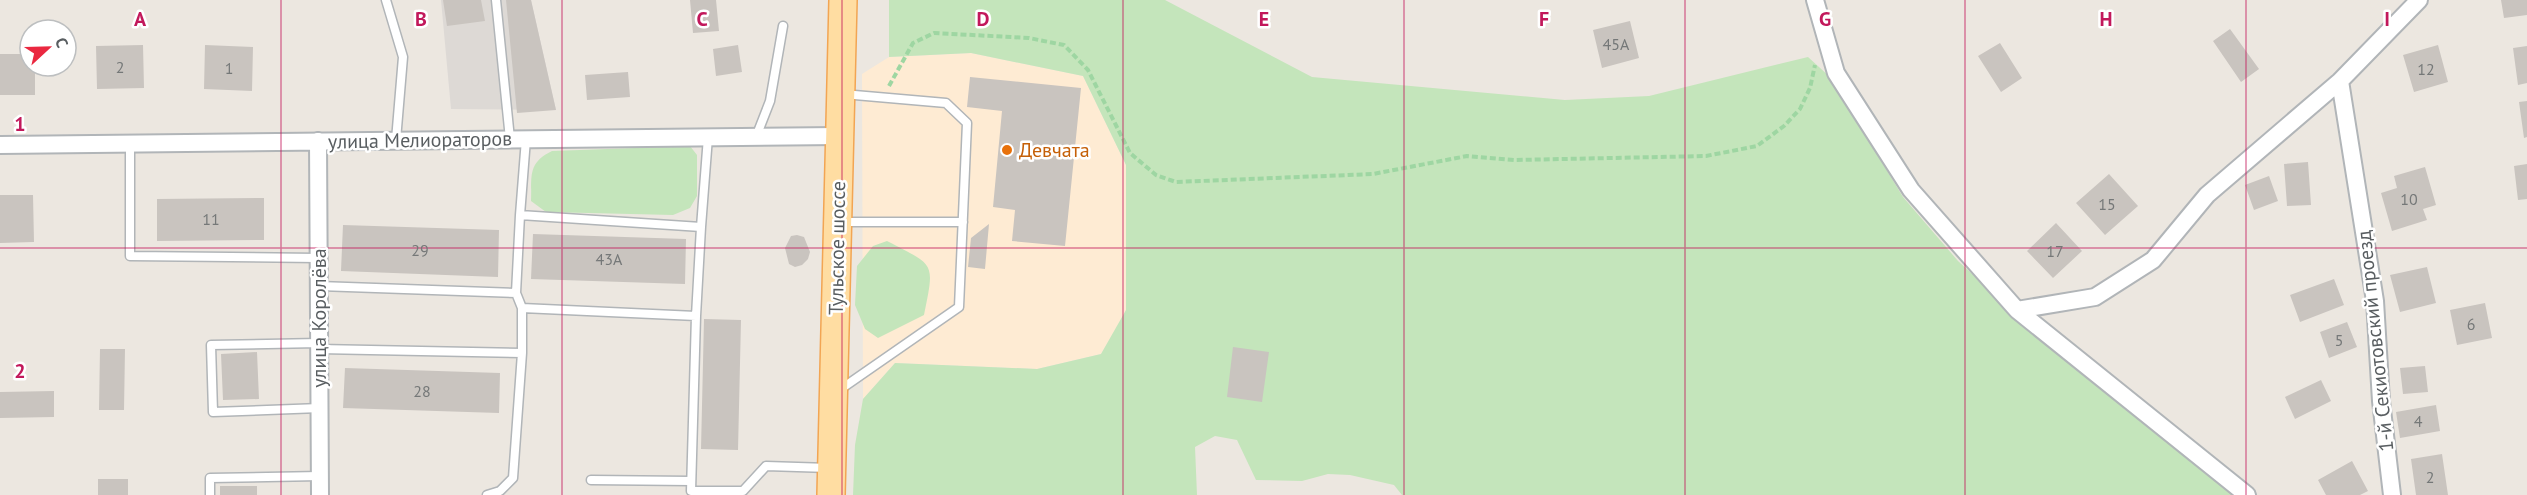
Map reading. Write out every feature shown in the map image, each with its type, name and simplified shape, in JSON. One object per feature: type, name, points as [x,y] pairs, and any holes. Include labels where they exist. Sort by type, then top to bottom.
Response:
[{"type":"main road","name":"Тульское шоссе","points":[[831,495],[843,0]]},
{"type":"street","points":[[1815,0],[1836,73],[1911,190],[2017,310],[2247,495]]},
{"type":"street","points":[[2017,310],[2095,297],[2152,260],[2207,195],[2340,81],[2418,0]]},
{"type":"street","name":"1-й Секиотовский проезд","points":[[2340,81],[2375,301],[2381,401],[2392,495]]},
{"type":"street","name":"улица Мелиораторов","points":[[0,145],[840,136]]},
{"type":"street","name":"улица Королёва","points":[[318,141],[320,495]]},
{"type":"lane","points":[[386,0],[403,57],[396,140]]},
{"type":"lane","points":[[487,495],[500,491],[513,478],[522,353],[522,308],[516,293],[520,216],[518,139],[496,0]]},
{"type":"lane","points":[[756,137],[770,101],[783,26]]},
{"type":"lane","points":[[833,395],[959,307],[967,123],[946,103],[841,93]]},
{"type":"lane","points":[[708,137],[696,316],[691,491],[743,491],[766,466],[831,468]]},
{"type":"lane","points":[[130,143],[130,256],[318,258]]},
{"type":"lane","points":[[520,216],[701,226]]},
{"type":"lane","points":[[838,222],[963,222]]},
{"type":"lane","points":[[319,286],[516,293]]},
{"type":"lane","points":[[522,308],[696,316]]},
{"type":"lane","points":[[320,408],[213,412],[211,345],[522,353]]},
{"type":"lane","points":[[210,495],[210,478],[320,476]]},
{"type":"lane","points":[[591,480],[691,481]]},
{"type":"path","points":[[884,98],[913,43],[934,33],[1029,38],[1064,45],[1088,70],[1130,153],[1156,175],[1176,182],[1373,174],[1467,156],[1515,160],[1706,156],[1756,146],[1784,126],[1800,109],[1810,88],[1823,28]]},
{"type":"shaded area","points":[[441,0],[531,0],[556,110],[451,109]]},
{"type":"shaded area","points":[[971,53],[1083,76],[1126,165],[1127,310],[1101,354],[1037,369],[895,363],[863,399],[862,74],[889,57]]},
{"type":"green space","points":[[889,0],[1165,0],[1312,77],[1565,100],[1649,96],[1808,57],[1830,77],[1903,197],[1958,261],[2059,353],[2234,495],[1402,495],[1394,485],[1350,475],[1328,474],[1302,481],[1256,480],[1237,440],[1215,436],[1195,447],[1197,495],[853,495],[855,445],[863,399],[895,363],[1037,369],[1101,354],[1126,310],[1126,165],[1083,76],[971,53],[889,57]]},
{"type":"green space","points":[[690,146],[697,155],[697,196],[690,208],[673,215],[546,212],[531,201],[532,172],[538,160],[552,151]]},
{"type":"green space","points":[[887,241],[923,261],[928,267],[930,284],[924,315],[878,338],[865,329],[855,305],[857,266],[873,246]]},
{"type":"building","points":[[443,0],[481,0],[485,21],[447,26]]},
{"type":"building","points":[[506,0],[531,0],[556,110],[517,113]]},
{"type":"building","points":[[690,0],[716,0],[719,31],[693,33]]},
{"type":"building","points":[[2501,0],[2527,0],[2527,15],[2504,18]]},
{"type":"building","points":[[1630,21],[1639,58],[1602,68],[1593,30]]},
{"type":"building","points":[[2230,29],[2259,69],[2241,82],[2213,41]]},
{"type":"building","points":[[2000,43],[2022,78],[2001,92],[1978,56]]},
{"type":"building","points":[[143,45],[144,88],[97,89],[96,46]]},
{"type":"building","points":[[205,45],[253,47],[252,91],[204,89]]},
{"type":"building","points":[[738,45],[742,72],[716,76],[713,49]]},
{"type":"building","points":[[2438,45],[2448,82],[2414,92],[2403,55]]},
{"type":"building","points":[[2527,46],[2527,83],[2518,85],[2513,48]]},
{"type":"building","points":[[0,54],[18,54],[18,78],[35,78],[35,95],[0,95]]},
{"type":"building","points":[[628,72],[630,97],[587,100],[585,75]]},
{"type":"building","points":[[970,77],[1081,88],[1065,246],[1012,241],[1015,210],[993,207],[1002,111],[967,107]]},
{"type":"building","points":[[2527,101],[2527,137],[2524,138],[2519,102]]},
{"type":"building","points":[[2308,162],[2311,205],[2287,206],[2284,164]]},
{"type":"building","points":[[2527,164],[2527,199],[2518,200],[2514,166]]},
{"type":"building","points":[[2425,167],[2436,205],[2423,209],[2427,220],[2392,231],[2381,193],[2397,188],[2394,176]]},
{"type":"building","points":[[2109,174],[2138,206],[2105,235],[2076,203]]},
{"type":"building","points":[[2269,176],[2278,201],[2254,210],[2245,185]]},
{"type":"building","points":[[0,195],[33,195],[34,242],[0,243]]},
{"type":"building","points":[[264,198],[264,240],[157,241],[157,199]]},
{"type":"building","points":[[2056,223],[2082,251],[2053,278],[2027,251]]},
{"type":"building","points":[[989,224],[985,269],[968,267],[971,238]]},
{"type":"building","points":[[343,225],[499,230],[498,277],[341,271]]},
{"type":"building","points":[[533,234],[686,239],[685,284],[531,279]]},
{"type":"building","points":[[791,236],[804,237],[810,252],[808,259],[802,265],[795,267],[789,264],[785,248]]},
{"type":"building","points":[[2427,267],[2436,303],[2400,312],[2390,275]]},
{"type":"building","points":[[2334,279],[2344,305],[2300,322],[2290,295]]},
{"type":"building","points":[[2485,303],[2492,338],[2457,345],[2450,310]]},
{"type":"building","points":[[704,319],[741,320],[738,450],[701,449]]},
{"type":"building","points":[[2347,322],[2357,347],[2329,358],[2320,332]]},
{"type":"building","points":[[1233,347],[1269,352],[1262,402],[1227,397]]},
{"type":"building","points":[[100,349],[125,349],[124,410],[99,410]]},
{"type":"building","points":[[257,352],[259,399],[223,400],[221,354]]},
{"type":"building","points":[[2425,366],[2428,392],[2403,394],[2400,368]]},
{"type":"building","points":[[345,368],[500,373],[499,413],[343,408]]},
{"type":"building","points":[[2321,380],[2331,401],[2295,419],[2285,397]]},
{"type":"building","points":[[54,391],[54,417],[0,418],[0,392]]},
{"type":"building","points":[[2436,405],[2440,431],[2400,438],[2396,412]]},
{"type":"building","points":[[2442,454],[2448,495],[2416,495],[2411,459]]},
{"type":"building","points":[[2352,461],[2368,491],[2360,495],[2326,495],[2318,480]]},
{"type":"building","points":[[98,479],[128,479],[128,495],[98,495]]},
{"type":"building","points":[[220,486],[257,486],[257,495],[220,495]]},
{"type":"place","name":"Девчата","points":[[1007,150]]}]
